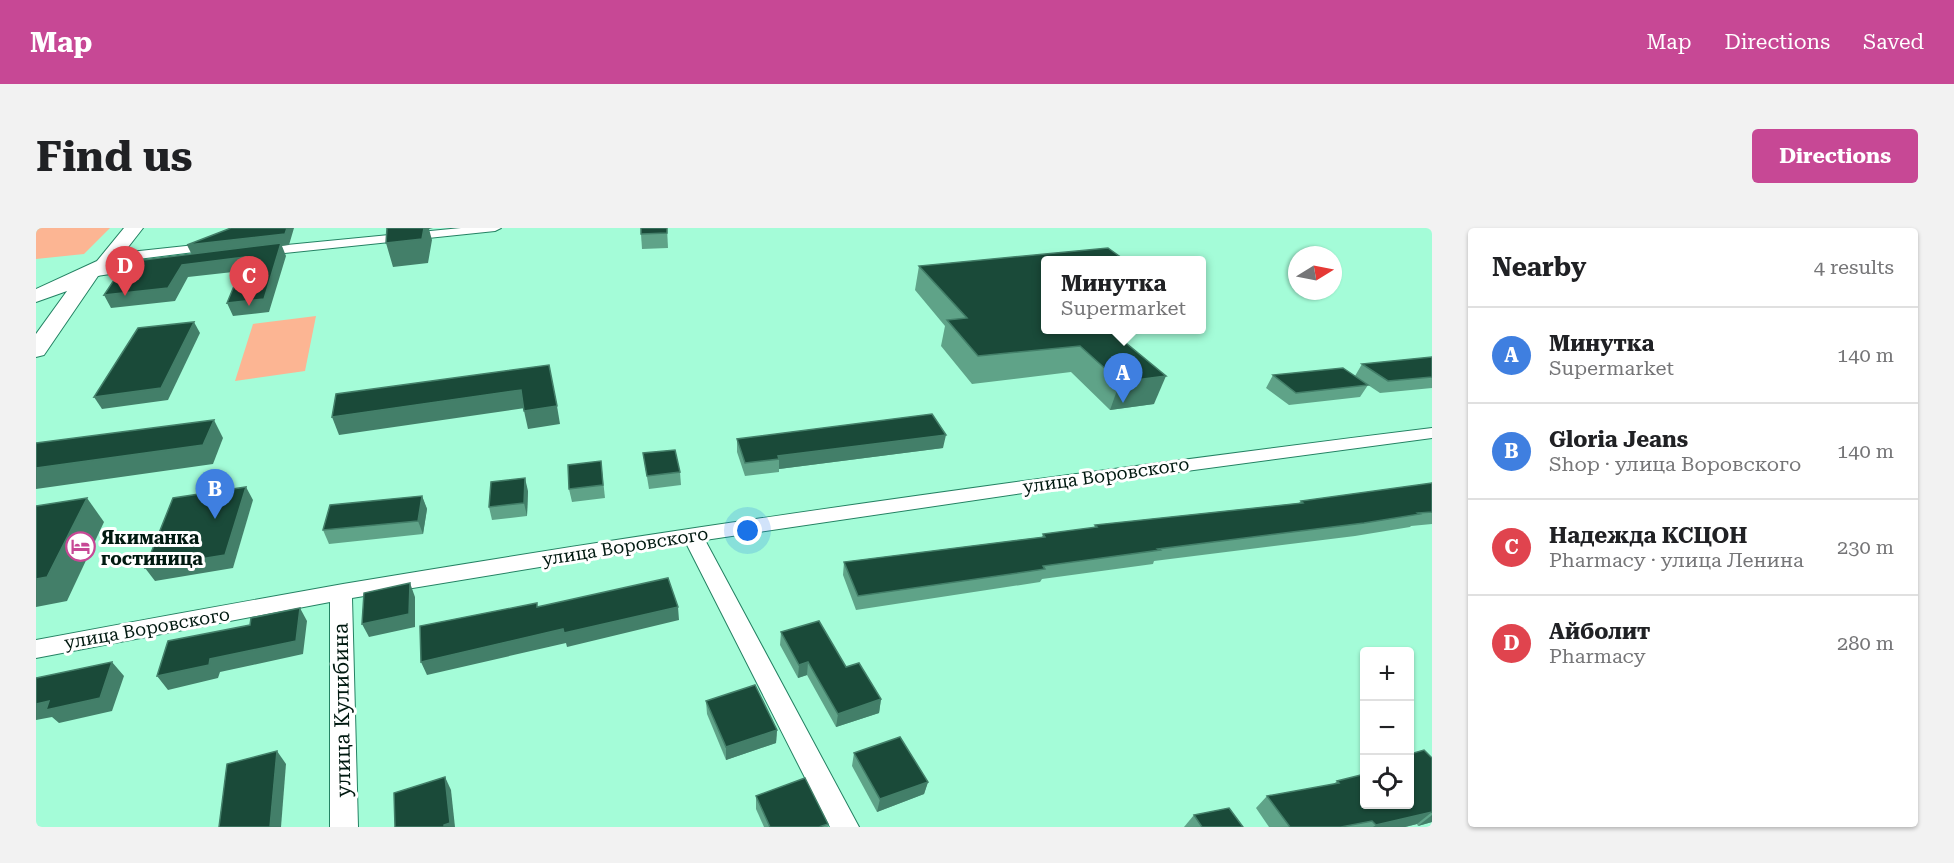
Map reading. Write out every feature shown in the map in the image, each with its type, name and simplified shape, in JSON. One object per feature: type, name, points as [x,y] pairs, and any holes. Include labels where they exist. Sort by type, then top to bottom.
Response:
[{"type":"main road","points":[[36,296],[90,273],[112,258],[134,228]]},
{"type":"main road","points":[[36,350],[45,320],[90,273]]},
{"type":"street","points":[[249,243],[390,228]]},
{"type":"street","points":[[112,258],[230,252],[495,228]]},
{"type":"street","points":[[90,273],[230,252]]},
{"type":"street","name":"улица Воровского","points":[[36,649],[341,592],[692,535],[1198,462],[1432,433]]},
{"type":"street","points":[[692,535],[845,827]]},
{"type":"street","name":"улица Кулибина","points":[[341,592],[344,827]]},
{"type":"shaded area","points":[[36,228],[110,228],[84,254],[36,259]]},
{"type":"shaded area","points":[[316,316],[305,371],[235,381],[253,324]]},
{"type":"building","points":[[231,228],[287,228],[285,234],[187,245]]},
{"type":"building","points":[[387,228],[424,228],[422,239],[386,243]]},
{"type":"building","points":[[641,228],[667,228],[667,233],[641,234]]},
{"type":"building","points":[[281,243],[264,299],[227,303],[246,257],[182,265],[168,288],[104,295],[122,268],[143,260]]},
{"type":"building","points":[[1108,248],[1119,256],[1041,256],[1041,334],[1115,334],[1166,376],[1120,382],[1080,346],[978,356],[947,320],[967,318],[919,266]]},
{"type":"building","points":[[194,322],[161,388],[94,397],[138,328]]},
{"type":"building","points":[[1432,357],[1432,377],[1388,381],[1362,364]]},
{"type":"building","points":[[549,365],[557,406],[524,411],[521,390],[332,417],[336,394]]},
{"type":"building","points":[[1343,368],[1368,385],[1296,393],[1273,375]]},
{"type":"building","points":[[932,414],[946,435],[778,456],[779,459],[745,463],[737,439]]},
{"type":"building","points":[[214,420],[203,445],[36,468],[36,443]]},
{"type":"building","points":[[675,450],[680,472],[647,476],[643,453]]},
{"type":"building","points":[[601,461],[603,485],[569,489],[568,465]]},
{"type":"building","points":[[525,478],[524,503],[489,507],[491,482]]},
{"type":"building","points":[[1432,483],[1432,512],[1364,523],[1158,549],[1160,550],[1043,566],[1045,569],[858,596],[844,562],[1045,537],[1043,534],[1097,527],[1095,525],[1303,503],[1301,501]]},
{"type":"building","points":[[246,487],[225,555],[145,568],[173,498]]},
{"type":"building","points":[[422,496],[418,521],[323,530],[330,505]]},
{"type":"building","points":[[87,498],[47,577],[36,579],[36,506]]},
{"type":"building","points":[[668,578],[678,607],[564,633],[563,629],[421,662],[420,626],[537,603],[537,607]]},
{"type":"building","points":[[410,583],[409,614],[362,624],[364,593]]},
{"type":"building","points":[[300,608],[296,641],[210,659],[209,665],[157,676],[168,641],[250,625],[251,618]]},
{"type":"building","points":[[819,621],[846,667],[859,663],[881,699],[838,714],[808,662],[799,665],[781,632]]},
{"type":"building","points":[[112,662],[100,698],[46,710],[49,701],[36,704],[36,678]]},
{"type":"building","points":[[755,685],[777,730],[726,747],[706,701]]},
{"type":"building","points":[[900,737],[928,782],[880,799],[854,753]]},
{"type":"building","points":[[1424,750],[1432,758],[1432,812],[1376,825],[1372,821],[1341,827],[1290,827],[1267,796],[1339,783],[1337,781],[1360,775],[1360,809],[1414,809],[1414,753]]},
{"type":"building","points":[[277,751],[270,827],[219,827],[227,764]]},
{"type":"building","points":[[445,777],[450,823],[444,827],[395,827],[394,793]]},
{"type":"building","points":[[805,778],[828,824],[819,827],[770,827],[756,796]]},
{"type":"building","points":[[1229,808],[1243,827],[1202,827],[1194,815]]},
{"type":"place","name":"Айболит","points":[[125,296]]},
{"type":"place","name":"Надежда КСЦОН","points":[[249,306]]},
{"type":"place","name":"Минутка","points":[[1123,403]]},
{"type":"place","name":"Gloria Jeans","points":[[215,519]]},
{"type":"place","name":"Якиманка гостиница","points":[[80,547]]}]
